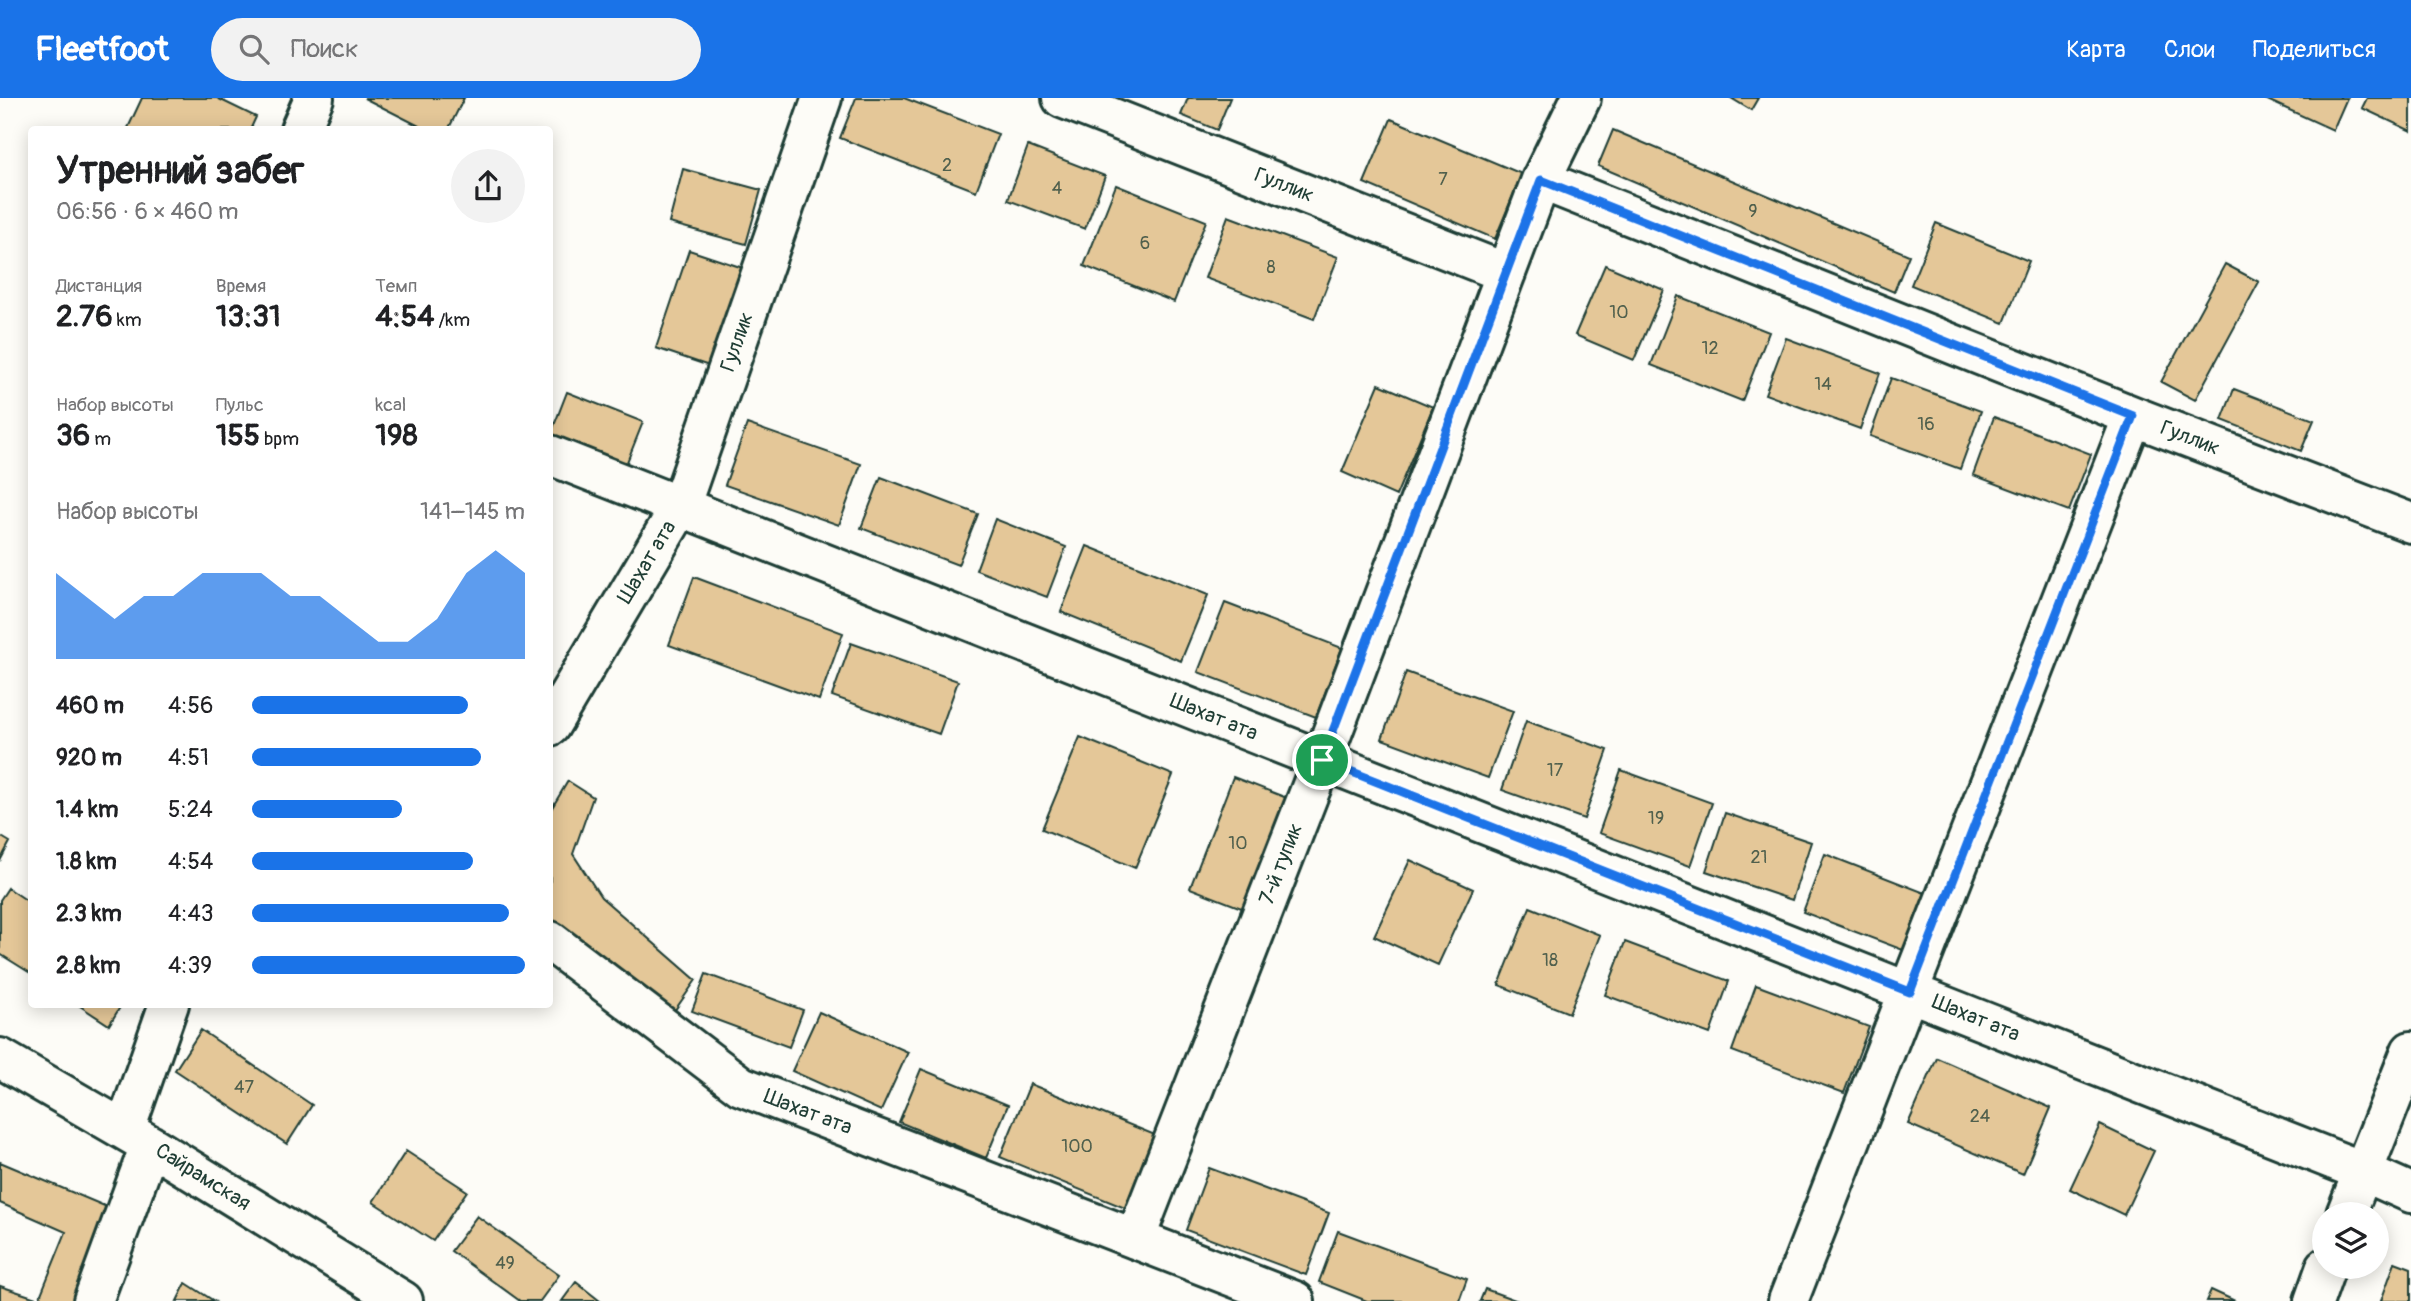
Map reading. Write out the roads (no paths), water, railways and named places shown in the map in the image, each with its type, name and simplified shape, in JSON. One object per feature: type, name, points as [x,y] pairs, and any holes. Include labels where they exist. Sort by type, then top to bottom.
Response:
[{"type":"street","points":[[302,126],[314,98]]},
{"type":"street","name":"Гуллик","points":[[680,507],[822,98]]},
{"type":"street","name":"Гуллик","points":[[1062,98],[1506,273]]},
{"type":"street","name":"7-й тупик","points":[[1135,1239],[1322,760],[1541,180],[1581,98]]},
{"type":"street","name":"Гуллик","points":[[1541,180],[2133,416],[2411,523]]},
{"type":"street","points":[[1788,1301],[2133,416]]},
{"type":"street","name":"Шахат ата","points":[[553,456],[2362,1171],[2411,1193]]},
{"type":"street","name":"Шахат ата","points":[[553,721],[680,507]]},
{"type":"street","name":"Шахат ата","points":[[553,943],[741,1086],[1295,1301]]},
{"type":"street","points":[[93,1301],[138,1137],[168,1008]]},
{"type":"street","points":[[2350,1202],[2411,1051]]},
{"type":"street","name":"Сайрамская","points":[[0,1058],[138,1137],[402,1301]]},
{"type":"street","points":[[2314,1301],[2322,1279]]}]
